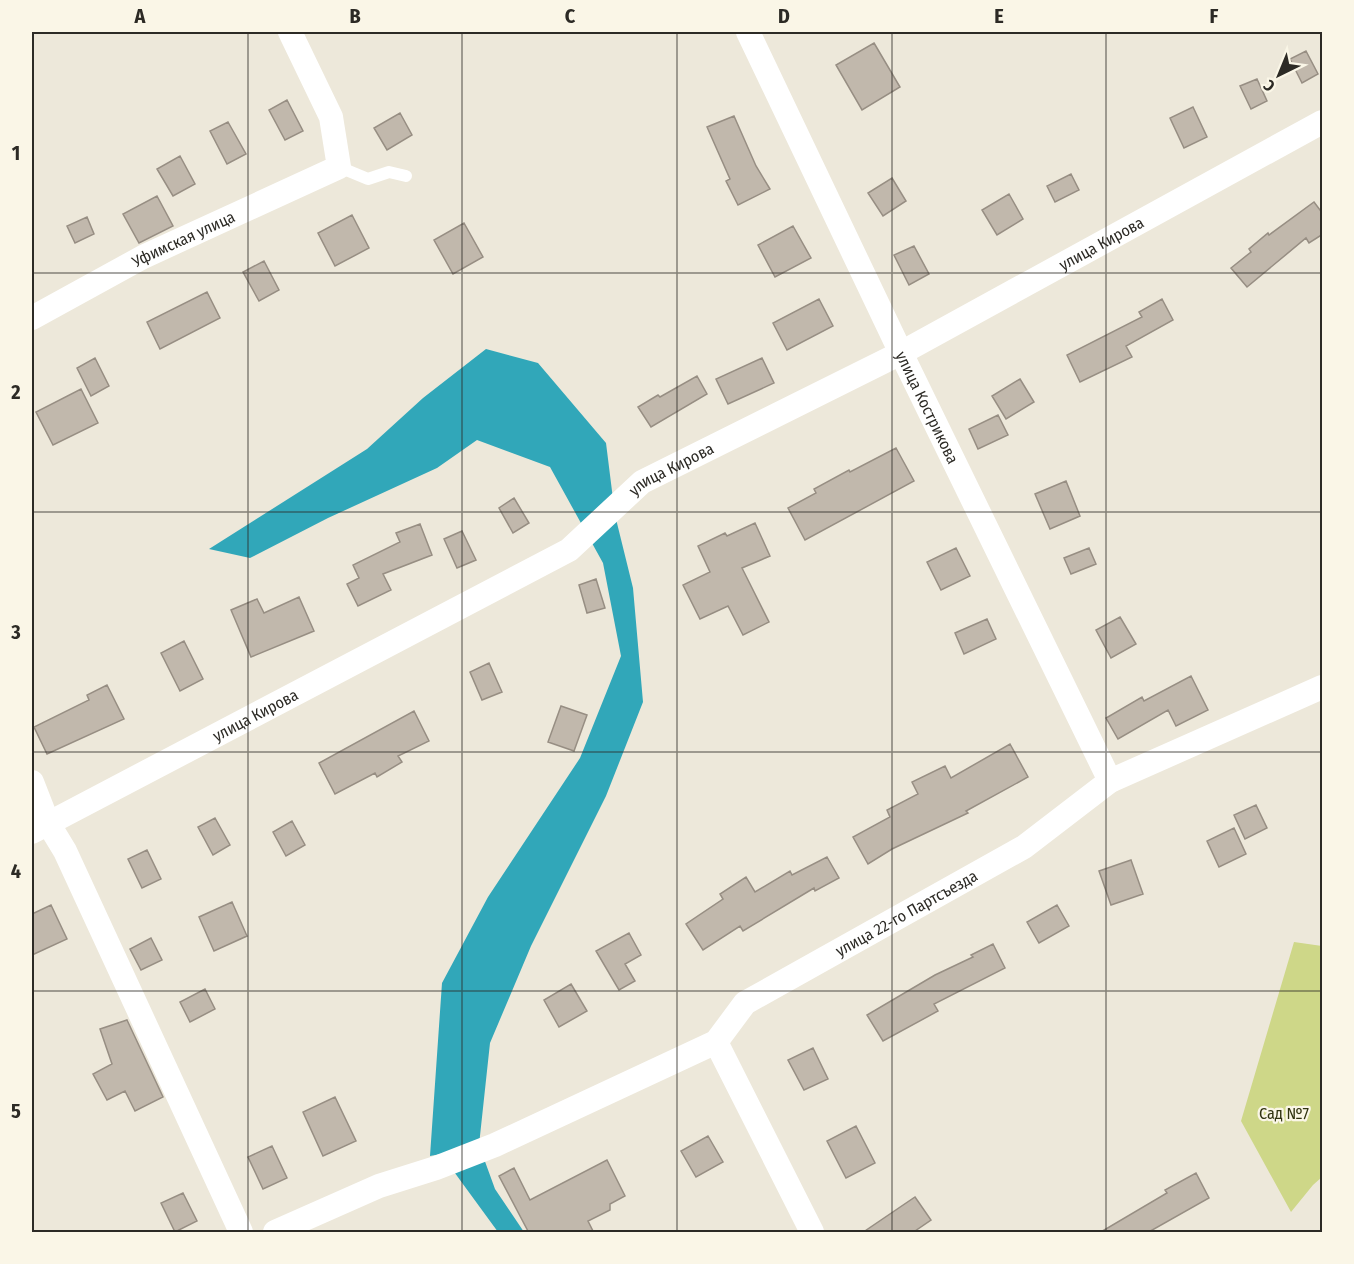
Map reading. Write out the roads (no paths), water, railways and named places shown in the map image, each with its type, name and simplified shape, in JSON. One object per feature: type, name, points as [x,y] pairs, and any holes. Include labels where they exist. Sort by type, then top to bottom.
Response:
[{"type":"street","points":[[290,32],[331,117],[339,168]]},
{"type":"street","name":"улица Кострикова","points":[[748,32],[901,353],[1110,781]]},
{"type":"street","name":"улица Кирова","points":[[40,827],[569,550],[642,482],[901,353],[1323,122]]},
{"type":"street","name":"Уфимская улица","points":[[32,318],[143,257],[339,168]]},
{"type":"street","name":"улица 22-го Партсъезда","points":[[275,1233],[379,1186],[436,1168],[495,1145],[716,1042],[745,1003],[1024,847],[1110,781],[1323,687]]},
{"type":"street","points":[[32,782],[40,827],[65,851],[241,1233]]},
{"type":"street","points":[[716,1042],[812,1233]]},
{"type":"lane","points":[[339,168],[368,179],[389,172],[406,176]]},
{"type":"water","points":[[486,349],[538,363],[606,443],[615,515],[633,588],[643,702],[606,796],[531,946],[490,1043],[479,1145],[495,1189],[524,1232],[498,1232],[441,1154],[430,1156],[442,983],[488,897],[580,758],[621,656],[603,563],[550,467],[477,440],[437,468],[328,518],[250,558],[209,549],[367,449],[423,398]]},
{"type":"park label","name":"Сад №7","points":[[1284,1113]]}]
